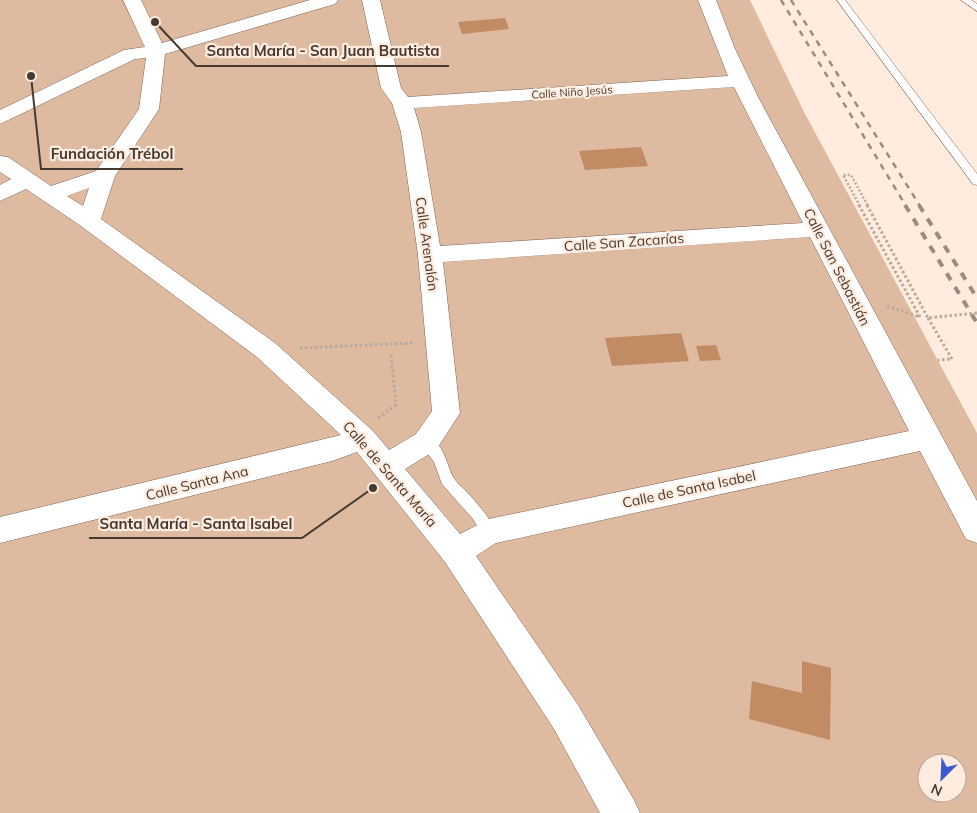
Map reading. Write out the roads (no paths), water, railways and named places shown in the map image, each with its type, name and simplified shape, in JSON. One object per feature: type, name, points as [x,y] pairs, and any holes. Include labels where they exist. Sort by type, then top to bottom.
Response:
[{"type":"street","points":[[90,221],[104,176],[149,109],[156,50],[132,0]]},
{"type":"street","points":[[0,118],[131,54],[156,50],[329,0]]},
{"type":"street","name":"Calle Arenalón","points":[[371,0],[391,88],[402,102],[411,132],[430,256],[446,414],[426,442],[386,466]]},
{"type":"street","name":"Calle San Sebastián","points":[[707,0],[741,81],[977,530]]},
{"type":"street","name":"Calle Niño Jesús","points":[[402,102],[741,81]]},
{"type":"street","name":"Calle de Santa María","points":[[0,162],[24,180],[90,221],[370,429],[386,466],[456,552],[566,717],[621,813]]},
{"type":"street","points":[[47,194],[104,176]]},
{"type":"street","points":[[0,194],[24,180]]},
{"type":"street","name":"Calle San Zacarías","points":[[430,256],[818,230]]},
{"type":"street","name":"Calle Santa Ana","points":[[0,530],[332,450],[370,429]]},
{"type":"street","name":"Calle de Santa Isabel","points":[[456,552],[488,532],[927,438]]},
{"type":"lane","points":[[841,0],[977,182]]},
{"type":"lane","points":[[966,0],[977,8]]},
{"type":"lane","points":[[426,442],[441,460],[447,480],[478,515],[488,532]]},
{"type":"railway","points":[[781,0],[906,206]]},
{"type":"railway","points":[[791,0],[920,206]]},
{"type":"railway","points":[[905,205],[977,323]]},
{"type":"railway","points":[[919,205],[977,298]]},
{"type":"place","name":"Santa María - San Juan Bautista","points":[[155,22]]},
{"type":"place","name":"Fundación Trébol","points":[[31,76]]},
{"type":"place","name":"Santa María - Santa Isabel","points":[[373,488]]}]
